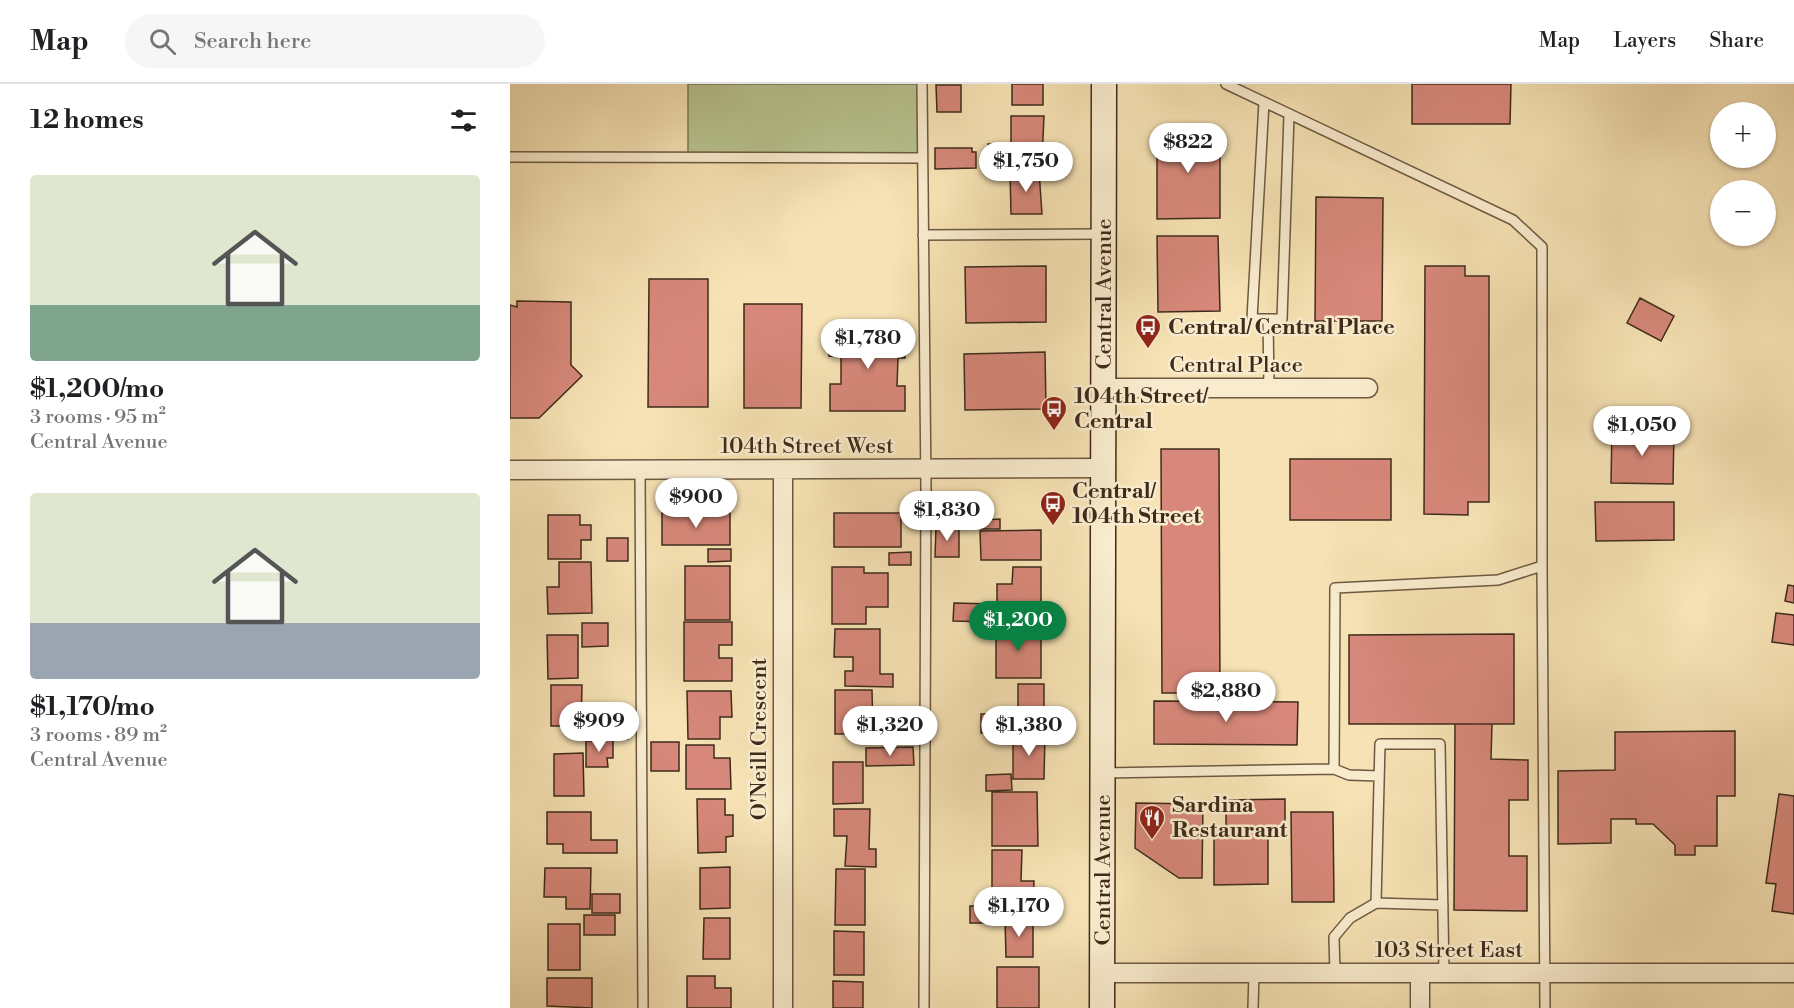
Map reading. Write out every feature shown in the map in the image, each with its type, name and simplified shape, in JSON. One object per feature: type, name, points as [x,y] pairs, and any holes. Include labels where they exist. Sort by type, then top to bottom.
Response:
[{"type":"main road","name":"Central Avenue","points":[[1102,1008],[1104,84]]},
{"type":"street","name":"Central Place","points":[[1104,388],[1368,388]]},
{"type":"street","name":"104th Street West","points":[[510,470],[1103,468]]},
{"type":"street","name":"O'Neill Crescent","points":[[783,470],[783,1008]]},
{"type":"street","name":"103 Street East","points":[[1103,973],[1794,974]]},
{"type":"street","points":[[1420,974],[1420,1008]]},
{"type":"lane","points":[[922,84],[925,470],[924,1008]]},
{"type":"lane","points":[[1226,84],[1513,220],[1542,246],[1545,1008]]},
{"type":"lane","points":[[1264,102],[1252,319],[1282,319],[1289,115]]},
{"type":"lane","points":[[510,157],[922,158]]},
{"type":"lane","points":[[923,235],[1104,234]]},
{"type":"lane","points":[[1268,320],[1269,388]]},
{"type":"lane","points":[[640,470],[643,1008]]},
{"type":"lane","points":[[1334,769],[1335,588],[1498,580],[1542,566]]},
{"type":"lane","points":[[1376,903],[1380,744],[1440,744],[1444,974]]},
{"type":"lane","points":[[1103,773],[1334,769],[1349,775],[1379,776]]},
{"type":"lane","points":[[1335,974],[1334,937],[1350,918],[1376,903],[1443,905]]},
{"type":"lane","points":[[1253,1008],[1254,973]]},
{"type":"green space","points":[[688,84],[921,84],[922,158],[688,157]]},
{"type":"building","points":[[1012,84],[1043,84],[1043,105],[1012,105]]},
{"type":"building","points":[[1412,84],[1511,84],[1510,124],[1412,124]]},
{"type":"building","points":[[936,85],[961,85],[961,112],[937,112]]},
{"type":"building","points":[[1011,116],[1044,116],[1042,160],[1011,160],[1011,165],[988,165],[988,144],[1011,144]]},
{"type":"building","points":[[1157,129],[1220,129],[1220,218],[1157,219]]},
{"type":"building","points":[[935,148],[972,148],[972,152],[976,152],[976,168],[935,169]]},
{"type":"building","points":[[1010,171],[1039,171],[1042,214],[1011,214]]},
{"type":"building","points":[[1316,197],[1383,198],[1382,321],[1315,321]]},
{"type":"building","points":[[1157,236],[1218,236],[1220,311],[1158,312]]},
{"type":"building","points":[[1046,266],[1046,322],[966,323],[965,267]]},
{"type":"building","points":[[1425,266],[1465,266],[1465,276],[1489,276],[1489,502],[1468,502],[1468,515],[1424,514]]},
{"type":"building","points":[[649,279],[708,279],[708,407],[648,407]]},
{"type":"building","points":[[1640,298],[1674,316],[1661,341],[1627,323]]},
{"type":"building","points":[[517,301],[571,302],[571,365],[582,376],[539,418],[510,418],[510,305],[517,307]]},
{"type":"building","points":[[744,304],[802,304],[801,408],[744,408]]},
{"type":"building","points":[[829,329],[906,330],[905,358],[898,358],[897,386],[905,386],[905,411],[830,411],[830,384],[841,384],[841,357],[829,356]]},
{"type":"building","points":[[1045,352],[1046,409],[965,410],[964,354]]},
{"type":"building","points":[[1612,429],[1674,431],[1673,484],[1611,483]]},
{"type":"building","points":[[1161,449],[1219,449],[1220,693],[1162,693]]},
{"type":"building","points":[[1290,459],[1391,459],[1391,520],[1290,520]]},
{"type":"building","points":[[1595,502],[1674,502],[1674,540],[1596,541]]},
{"type":"building","points":[[662,513],[730,513],[730,545],[662,545]]},
{"type":"building","points":[[834,513],[901,513],[901,547],[834,547]]},
{"type":"building","points":[[548,515],[580,515],[580,525],[591,525],[591,540],[581,540],[581,559],[548,559]]},
{"type":"building","points":[[1000,519],[1000,529],[981,529],[981,520]]},
{"type":"building","points":[[936,527],[959,527],[959,557],[935,557]]},
{"type":"building","points":[[1041,530],[1041,560],[981,560],[980,531]]},
{"type":"building","points":[[607,538],[628,538],[628,561],[607,561]]},
{"type":"building","points":[[708,549],[731,549],[731,561],[708,562]]},
{"type":"building","points":[[911,552],[911,565],[889,565],[889,553]]},
{"type":"building","points":[[559,562],[591,562],[592,613],[548,614],[547,587],[559,587]]},
{"type":"building","points":[[685,566],[730,566],[730,620],[685,620]]},
{"type":"building","points":[[832,567],[864,567],[864,573],[888,573],[888,607],[866,607],[866,624],[832,624]]},
{"type":"building","points":[[1013,567],[1041,567],[1041,614],[997,614],[997,584],[1012,584]]},
{"type":"building","points":[[1788,585],[1794,586],[1794,603],[1785,601]]},
{"type":"building","points":[[954,603],[993,604],[993,622],[953,621]]},
{"type":"building","points":[[1776,613],[1794,615],[1794,645],[1772,642]]},
{"type":"building","points":[[684,622],[732,622],[732,645],[719,645],[719,658],[732,658],[732,681],[684,681]]},
{"type":"building","points":[[582,623],[608,623],[608,646],[582,647]]},
{"type":"building","points":[[996,625],[1041,625],[1041,678],[996,678]]},
{"type":"building","points":[[835,629],[880,629],[880,674],[893,674],[893,687],[845,686],[845,671],[853,671],[853,657],[834,657]]},
{"type":"building","points":[[1514,634],[1514,724],[1349,724],[1349,635]]},
{"type":"building","points":[[547,635],[578,635],[578,678],[548,679]]},
{"type":"building","points":[[1018,684],[1044,684],[1044,723],[1018,723]]},
{"type":"building","points":[[551,685],[582,685],[581,726],[551,726]]},
{"type":"building","points":[[835,690],[872,690],[873,734],[835,734]]},
{"type":"building","points":[[687,691],[731,691],[732,717],[720,717],[720,739],[688,739]]},
{"type":"building","points":[[1154,701],[1298,702],[1297,745],[1154,744]]},
{"type":"building","points":[[602,713],[627,713],[628,739],[602,739]]},
{"type":"building","points":[[981,714],[1014,714],[1014,733],[981,733]]},
{"type":"building","points":[[1455,724],[1492,724],[1491,759],[1528,760],[1528,800],[1509,800],[1509,856],[1527,856],[1527,911],[1454,910]]},
{"type":"building","points":[[1735,731],[1735,796],[1717,796],[1717,846],[1695,846],[1695,855],[1675,855],[1675,845],[1653,824],[1636,824],[1636,819],[1611,819],[1611,843],[1558,844],[1558,771],[1615,770],[1615,732]]},
{"type":"building","points":[[1013,735],[1045,735],[1044,779],[1013,779]]},
{"type":"building","points":[[613,740],[613,758],[607,758],[608,767],[586,767],[586,741]]},
{"type":"building","points":[[651,742],[679,742],[679,771],[651,771]]},
{"type":"building","points":[[686,745],[714,745],[714,758],[730,758],[731,789],[686,789]]},
{"type":"building","points":[[913,747],[914,765],[866,766],[866,748]]},
{"type":"building","points":[[583,753],[584,796],[554,796],[554,754]]},
{"type":"building","points":[[833,762],[863,762],[863,803],[833,804]]},
{"type":"building","points":[[1011,774],[1012,790],[986,791],[986,775]]},
{"type":"building","points":[[992,792],[1037,792],[1038,846],[992,846]]},
{"type":"building","points":[[1779,794],[1794,796],[1794,914],[1772,911],[1776,884],[1766,883]]},
{"type":"building","points":[[697,799],[725,799],[725,815],[733,815],[733,836],[726,837],[726,852],[698,853]]},
{"type":"building","points":[[1285,799],[1285,831],[1268,831],[1268,884],[1214,885],[1214,827],[1226,827],[1226,800]]},
{"type":"building","points":[[1136,803],[1203,804],[1202,878],[1179,878],[1135,848]]},
{"type":"building","points":[[834,809],[870,809],[869,849],[876,849],[876,867],[845,866],[847,836],[834,836]]},
{"type":"building","points":[[547,812],[591,812],[591,840],[617,840],[617,853],[563,853],[563,844],[547,844]]},
{"type":"building","points":[[1291,812],[1333,812],[1334,902],[1292,902]]},
{"type":"building","points":[[992,850],[1022,850],[1021,881],[1034,881],[1033,904],[992,904]]},
{"type":"building","points":[[730,867],[730,908],[700,909],[700,868]]},
{"type":"building","points":[[545,868],[591,868],[590,909],[566,909],[566,897],[544,897]]},
{"type":"building","points":[[836,869],[865,869],[865,925],[835,925]]},
{"type":"building","points":[[592,894],[620,894],[620,913],[592,913]]},
{"type":"building","points":[[970,906],[997,906],[997,923],[970,923]]},
{"type":"building","points":[[584,915],[615,915],[615,935],[584,935]]},
{"type":"building","points":[[704,918],[730,918],[730,959],[703,959]]},
{"type":"building","points":[[1005,919],[1033,919],[1033,957],[1006,957]]},
{"type":"building","points":[[548,924],[580,924],[580,970],[548,970]]},
{"type":"building","points":[[834,931],[864,932],[864,975],[834,975]]},
{"type":"building","points":[[997,967],[1039,967],[1039,1008],[997,1008]]},
{"type":"building","points":[[687,976],[715,976],[715,988],[731,988],[731,1008],[687,1008]]},
{"type":"building","points":[[547,978],[592,978],[592,1008],[547,1006]]},
{"type":"building","points":[[833,981],[863,982],[863,1008],[833,1008]]},
{"type":"place","name":"Central/ Central Place","points":[[1148,350]]},
{"type":"place","name":"104th Street/ Central","points":[[1054,432]]},
{"type":"place","name":"Central/ 104th Street","points":[[1053,527]]},
{"type":"place","name":"Sardina Restaurant","points":[[1152,841]]}]
